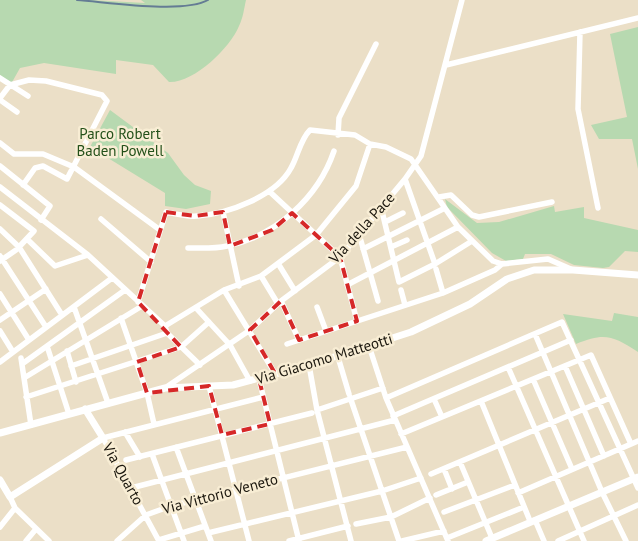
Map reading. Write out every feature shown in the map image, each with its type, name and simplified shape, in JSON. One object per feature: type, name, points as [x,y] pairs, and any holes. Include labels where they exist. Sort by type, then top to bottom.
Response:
[{"type":"street","name":"Via della Pace","points":[[165,388],[230,345],[250,330],[280,302],[340,257],[405,179],[421,156],[462,0]]},
{"type":"street","points":[[446,65],[638,18]]},
{"type":"street","points":[[580,32],[578,109],[598,208]]},
{"type":"street","points":[[338,135],[338,118],[376,44]]},
{"type":"street","points":[[0,78],[28,96]]},
{"type":"street","points":[[17,112],[0,99],[10,85],[29,80],[46,81],[102,95],[107,101],[67,179],[43,166],[35,168],[23,185]]},
{"type":"street","points":[[24,378],[121,318],[140,304],[166,212],[194,216],[224,212],[270,192],[282,182],[292,168],[305,135],[310,130],[338,135],[355,135],[370,144],[386,146],[411,159],[458,227],[493,261],[502,264],[548,260],[573,270]]},
{"type":"street","points":[[0,143],[14,154],[43,154],[74,167],[160,230]]},
{"type":"street","points":[[164,326],[224,290],[262,276],[278,266],[316,235],[356,186],[370,144]]},
{"type":"street","points":[[188,248],[230,246],[272,230],[322,181],[334,151]]},
{"type":"street","points":[[0,166],[50,206],[41,220]]},
{"type":"street","points":[[405,179],[428,243],[443,293]]},
{"type":"street","points":[[0,187],[88,255],[164,326],[167,333],[200,365]]},
{"type":"street","points":[[270,192],[340,257],[357,321]]},
{"type":"street","points":[[439,197],[451,195],[472,215],[479,217],[552,202]]},
{"type":"street","points":[[0,205],[34,231],[18,248],[1,259],[46,327]]},
{"type":"street","points":[[381,207],[399,282],[436,267],[472,241]]},
{"type":"street","points":[[364,249],[445,208]]},
{"type":"street","points":[[224,212],[239,286]]},
{"type":"street","points":[[385,222],[402,213]]},
{"type":"street","points":[[101,219],[151,262]]},
{"type":"street","points":[[347,285],[458,227]]},
{"type":"street","points":[[0,229],[18,248],[62,315]]},
{"type":"street","points":[[359,234],[378,301]]},
{"type":"street","points":[[27,240],[55,266],[88,255]]},
{"type":"street","points":[[391,247],[408,240]]},
{"type":"street","points":[[287,344],[443,293],[495,270],[502,264]]},
{"type":"street","points":[[278,266],[295,291]]},
{"type":"street","name":"Via Giacomo Matteotti","points":[[0,432],[165,388],[209,386],[259,380],[309,366],[412,332],[470,304],[507,279],[534,270],[573,270],[638,275]]},
{"type":"street","points":[[262,276],[280,302],[298,340]]},
{"type":"street","points":[[0,362],[112,278]]},
{"type":"street","points":[[0,320],[46,289]]},
{"type":"street","points":[[31,425],[21,361],[47,346],[125,290]]},
{"type":"street","points":[[224,290],[276,375]]},
{"type":"street","points":[[402,290],[405,305]]},
{"type":"street","points":[[80,291],[86,297]]},
{"type":"street","points":[[0,294],[29,340]]},
{"type":"street","points":[[74,306],[108,403]]},
{"type":"street","points":[[317,307],[326,331]]},
{"type":"street","points":[[196,308],[230,345],[250,381]]},
{"type":"street","points":[[121,318],[147,392],[154,424]]},
{"type":"street","points":[[26,397],[181,347],[209,322]]},
{"type":"street","points":[[386,398],[562,322],[620,449],[636,477],[638,488]]},
{"type":"street","points":[[0,331],[13,352]]},
{"type":"street","points":[[72,366],[167,333]]},
{"type":"street","points":[[535,334],[602,492],[626,541]]},
{"type":"street","points":[[131,488],[186,472],[360,429],[394,418],[571,340]]},
{"type":"street","points":[[47,346],[69,414]]},
{"type":"street","points":[[369,346],[394,418],[447,539],[524,507]]},
{"type":"street","points":[[67,352],[76,382]]},
{"type":"street","points":[[401,434],[591,355],[632,444]]},
{"type":"street","points":[[338,356],[369,456],[400,541],[444,531]]},
{"type":"street","points":[[309,366],[314,411],[325,437],[351,541]]},
{"type":"street","points":[[565,366],[604,456]]},
{"type":"street","points":[[508,367],[567,507],[584,541]]},
{"type":"street","points":[[533,379],[572,469]]},
{"type":"street","points":[[259,380],[299,540]]},
{"type":"street","points":[[209,386],[249,541]]},
{"type":"street","points":[[126,460],[270,424],[382,388]]},
{"type":"street","points":[[10,497],[102,438],[264,396]]},
{"type":"street","points":[[431,474],[610,398]]},
{"type":"street","points":[[434,399],[442,417]]},
{"type":"street","points":[[481,401],[524,507],[544,541]]},
{"type":"street","name":"Via Quarto","points":[[85,409],[159,540]]},
{"type":"street","points":[[124,432],[140,457]]},
{"type":"street","points":[[518,493],[638,441]]},
{"type":"street","points":[[176,447],[211,541]]},
{"type":"street","name":"Via Vittorio Veneto","points":[[117,541],[146,515],[171,506],[407,448]]},
{"type":"street","points":[[152,454],[184,541]]},
{"type":"street","points":[[460,462],[493,539],[636,477]]},
{"type":"street","points":[[444,469],[452,489]]},
{"type":"street","points":[[208,533],[382,491],[421,478]]},
{"type":"street","points":[[0,480],[2,488],[10,497],[15,508],[49,541]]},
{"type":"street","points":[[436,495],[468,482]]},
{"type":"street","points":[[444,512],[515,485]]},
{"type":"street","points":[[356,524],[391,517],[430,498]]},
{"type":"street","points":[[558,541],[638,506]]},
{"type":"street","points":[[0,527],[15,508]]},
{"type":"street","points":[[159,540],[205,526]]},
{"type":"street","points":[[290,541],[348,526]]},
{"type":"street","points":[[26,541],[36,530]]},
{"type":"highlighted area","points":[[166,212],[195,216],[223,212],[230,246],[272,230],[292,213],[340,257],[357,321],[299,340],[281,301],[250,330],[276,375],[259,379],[270,424],[222,435],[209,386],[147,393],[137,362],[181,347],[138,302]]},
{"type":"green space","points":[[0,0],[91,0],[145,3],[141,0],[246,0],[240,23],[228,44],[200,71],[179,81],[169,82],[153,65],[116,60],[116,74],[44,63],[20,68],[11,84],[0,75]]},
{"type":"green space","points":[[638,27],[638,169],[632,139],[599,139],[591,125],[627,117],[610,34]]},
{"type":"green space","name":"Parco Robert Baden Powell","points":[[110,110],[168,153],[184,175],[195,185],[211,191],[210,204],[186,209],[165,206],[165,193],[90,147]]},
{"type":"green space","points":[[445,199],[477,223],[499,222],[554,206],[555,212],[584,207],[584,218],[638,230],[638,252],[625,251],[609,267],[603,268],[574,265],[551,254],[525,254],[523,259],[506,261],[492,253],[447,207]]},
{"type":"green space","points":[[614,313],[638,317],[638,352],[615,339],[602,337],[576,344],[563,314],[612,321]]},
{"type":"waterway","points":[[77,0],[164,7],[197,4],[208,0]]}]
